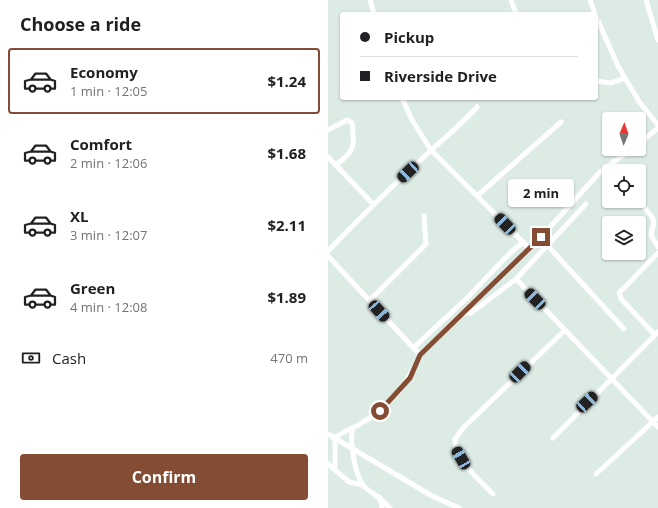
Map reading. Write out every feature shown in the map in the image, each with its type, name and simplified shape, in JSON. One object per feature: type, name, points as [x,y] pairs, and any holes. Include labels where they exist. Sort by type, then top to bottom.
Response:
[{"type":"street","points":[[370,0],[373,12]]},
{"type":"street","points":[[511,0],[515,12]]},
{"type":"street","points":[[590,0],[595,12]]},
{"type":"street","points":[[646,0],[658,40]]},
{"type":"street","points":[[598,20],[614,58],[625,78],[640,103],[658,127],[646,138]]},
{"type":"street","points":[[598,81],[611,83],[625,78]]},
{"type":"street","points":[[403,100],[412,120],[431,150],[529,248]]},
{"type":"street","points":[[328,251],[373,204],[431,150],[460,126],[477,107]]},
{"type":"street","points":[[328,130],[347,120],[352,123],[353,145],[351,152],[336,165]]},
{"type":"street","points":[[477,196],[561,122]]},
{"type":"street","points":[[328,445],[335,439],[372,418],[410,378],[420,355],[564,213],[600,172],[622,156]]},
{"type":"street","points":[[328,157],[373,204]]},
{"type":"street","points":[[464,313],[471,313],[516,279],[586,204]]},
{"type":"street","points":[[645,208],[654,222],[651,235],[658,247]]},
{"type":"street","points":[[370,300],[426,244],[424,216]]},
{"type":"street","points":[[413,348],[476,289],[510,253],[523,242]]},
{"type":"street","points":[[548,246],[624,329]]},
{"type":"street","points":[[553,438],[657,334],[622,300],[619,293],[658,253]]},
{"type":"street","points":[[328,256],[420,355]]},
{"type":"street","points":[[516,279],[613,378],[658,427]]},
{"type":"street","points":[[492,494],[461,458],[456,450],[455,439],[464,428],[565,330]]},
{"type":"street","points":[[596,474],[658,417]]},
{"type":"street","points":[[353,428],[351,436],[353,450],[359,476],[363,485]]},
{"type":"street","points":[[328,434],[436,499],[459,508]]},
{"type":"street","points":[[328,438],[335,439]]},
{"type":"street","points":[[335,439],[330,467],[349,482],[363,485],[390,508]]},
{"type":"street","points":[[378,497],[382,508]]},
{"type":"route","points":[[380,411],[410,378],[420,355],[511,268],[541,237]]}]
